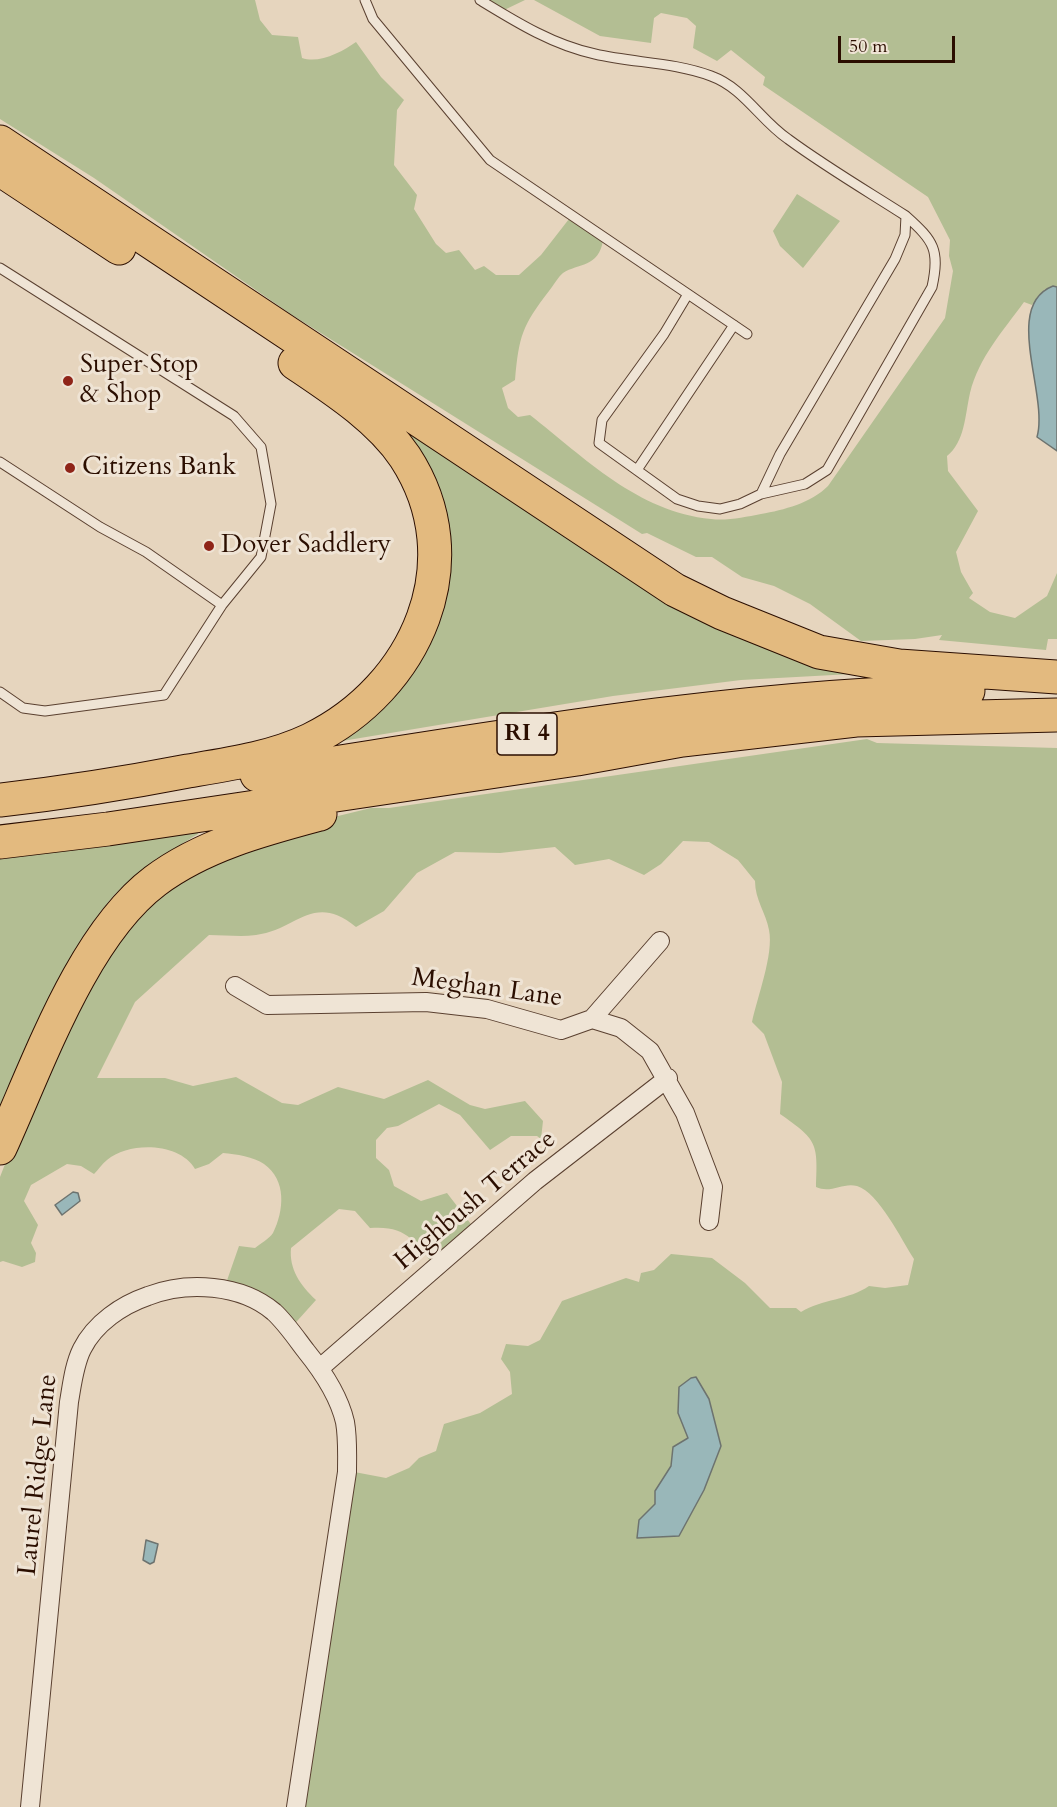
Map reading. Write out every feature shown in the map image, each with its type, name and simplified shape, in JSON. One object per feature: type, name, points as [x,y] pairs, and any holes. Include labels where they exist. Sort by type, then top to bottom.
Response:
[{"type":"highway","points":[[0,142],[675,590],[722,613],[819,652],[899,666],[1057,677]]},
{"type":"highway","points":[[0,169],[321,380],[366,417],[404,455],[423,488],[433,522],[435,550],[428,603],[410,650],[389,679],[359,708],[333,728],[309,740],[261,758],[113,785],[0,800]]},
{"type":"highway","name":"RI 4","points":[[0,812],[126,797],[679,711],[853,695],[1057,690]]},
{"type":"highway","name":"RI 4","points":[[0,842],[108,829],[577,759],[682,740],[856,720],[1057,715]]},
{"type":"highway","points":[[0,1148],[52,1029],[97,949],[137,897],[155,881],[212,849],[268,828],[328,812],[431,795],[577,759]]},
{"type":"street","points":[[592,1019],[660,941]]},
{"type":"street","name":"Meghan Lane","points":[[235,986],[267,1005],[426,1002],[487,1010],[561,1030],[592,1019],[621,1028],[650,1051],[668,1078],[685,1113],[713,1187],[709,1221]]},
{"type":"street","name":"Highbush Terrace","points":[[320,1368],[535,1181],[668,1078]]},
{"type":"street","name":"Laurel Ridge Lane","points":[[30,1807],[69,1402],[77,1360],[92,1333],[124,1306],[154,1293],[186,1287],[218,1289],[248,1298],[275,1313],[320,1368],[333,1390],[345,1421],[347,1472],[297,1807]]},
{"type":"lane","points":[[365,0],[373,19],[490,160],[747,334]]},
{"type":"lane","points":[[480,0],[548,39],[570,47],[629,61],[670,64],[712,76],[736,89],[785,138],[906,216],[932,244],[937,261],[932,287],[827,470],[805,484],[761,494],[740,504],[720,509],[698,506],[677,499],[598,443],[602,420],[664,334],[688,294]]},
{"type":"lane","points":[[761,494],[780,454],[895,259],[905,235],[906,216]]},
{"type":"lane","points":[[0,268],[234,416],[261,447],[272,504],[261,557],[222,605],[164,695],[45,711],[22,708],[0,692]]},
{"type":"lane","points":[[637,470],[734,325]]},
{"type":"lane","points":[[0,462],[100,527],[146,552],[222,605]]},
{"type":"green space","points":[[0,0],[255,0],[260,20],[272,35],[298,37],[302,58],[323,58],[344,50],[356,42],[381,77],[404,100],[397,110],[394,165],[417,195],[414,209],[436,244],[446,253],[459,250],[475,270],[484,266],[496,275],[519,275],[541,255],[569,219],[603,240],[601,249],[593,260],[561,275],[527,323],[520,342],[515,380],[502,388],[508,408],[518,417],[530,415],[592,465],[636,494],[660,506],[685,514],[723,519],[788,508],[814,497],[828,486],[945,318],[953,271],[949,256],[950,240],[928,197],[763,85],[765,77],[731,50],[717,61],[693,48],[696,26],[687,18],[661,13],[654,18],[651,43],[600,36],[534,0],[1057,0],[1057,287],[1045,289],[1032,305],[1024,302],[992,345],[974,380],[961,436],[947,456],[948,471],[978,511],[956,552],[961,572],[973,593],[969,598],[990,612],[1015,618],[1047,596],[1057,573],[1057,639],[1048,639],[1046,650],[939,640],[942,635],[915,639],[861,641],[810,604],[774,586],[742,577],[712,557],[696,557],[647,533],[642,534],[292,315],[94,178],[0,119]]},
{"type":"green space","points":[[490,0],[525,0],[500,12]]},
{"type":"green space","points":[[797,194],[840,221],[803,268],[780,246],[773,231]]},
{"type":"green space","points":[[364,398],[655,587],[870,673],[741,680],[613,696],[324,744],[380,697],[440,543]]},
{"type":"green space","points":[[867,739],[877,743],[1057,748],[1057,1807],[294,1807],[349,1471],[386,1478],[409,1468],[419,1458],[436,1451],[444,1424],[480,1413],[512,1394],[510,1372],[501,1359],[506,1344],[528,1346],[540,1340],[562,1301],[626,1278],[639,1282],[641,1273],[654,1270],[671,1254],[712,1258],[745,1283],[770,1308],[796,1308],[801,1312],[818,1304],[861,1291],[869,1286],[885,1288],[908,1285],[914,1259],[881,1207],[865,1190],[852,1185],[827,1189],[816,1187],[816,1160],[813,1143],[802,1130],[780,1114],[782,1082],[764,1034],[752,1022],[767,963],[770,940],[768,924],[757,894],[755,881],[738,860],[709,842],[683,841],[661,864],[644,875],[609,859],[575,865],[555,847],[500,853],[455,852],[417,873],[384,911],[356,927],[341,917],[328,913],[316,913],[270,932],[256,935],[209,935],[135,1002],[97,1078],[165,1078],[193,1086],[236,1077],[282,1103],[298,1105],[338,1087],[384,1099],[428,1080],[470,1105],[485,1109],[525,1101],[543,1121],[541,1139],[537,1136],[511,1136],[490,1150],[460,1115],[439,1104],[398,1126],[387,1128],[376,1140],[376,1158],[389,1170],[394,1186],[421,1201],[447,1193],[477,1232],[435,1267],[415,1242],[401,1232],[393,1229],[370,1228],[355,1211],[339,1209],[291,1248],[294,1270],[316,1300],[289,1330],[224,1289],[239,1246],[255,1248],[273,1233],[281,1206],[277,1178],[264,1164],[239,1155],[223,1153],[209,1164],[195,1169],[188,1160],[178,1154],[154,1148],[128,1150],[117,1154],[105,1162],[94,1174],[81,1166],[67,1164],[31,1185],[24,1201],[38,1225],[31,1243],[36,1253],[35,1262],[22,1267],[0,1262],[0,1177],[30,1100],[121,925],[239,840],[371,808],[389,808]],"holes":[[[709,1399],[721,1446],[704,1490],[679,1536],[637,1538],[639,1520],[655,1504],[655,1491],[671,1466],[673,1447],[688,1438],[678,1413]]]},
{"type":"green space","points":[[198,826],[198,834],[151,864],[119,890],[92,923],[61,975],[0,1112],[0,855]]},
{"type":"water","points":[[1053,286],[1057,287],[1057,451],[1037,437],[1039,419],[1029,331],[1031,312],[1038,297]]},
{"type":"water","points":[[73,1192],[78,1193],[80,1201],[62,1215],[55,1205]]},
{"type":"water","points":[[696,1377],[709,1399],[721,1446],[704,1490],[679,1536],[637,1538],[639,1520],[655,1504],[655,1491],[671,1466],[673,1447],[688,1438],[678,1413],[679,1387]]},
{"type":"water","points":[[146,1540],[158,1544],[154,1562],[150,1564],[143,1560]]},
{"type":"place","name":"Super Stop & Shop","points":[[68,381]]},
{"type":"place","name":"Citizens Bank","points":[[70,468]]},
{"type":"place","name":"Dover Saddlery","points":[[209,546]]}]
